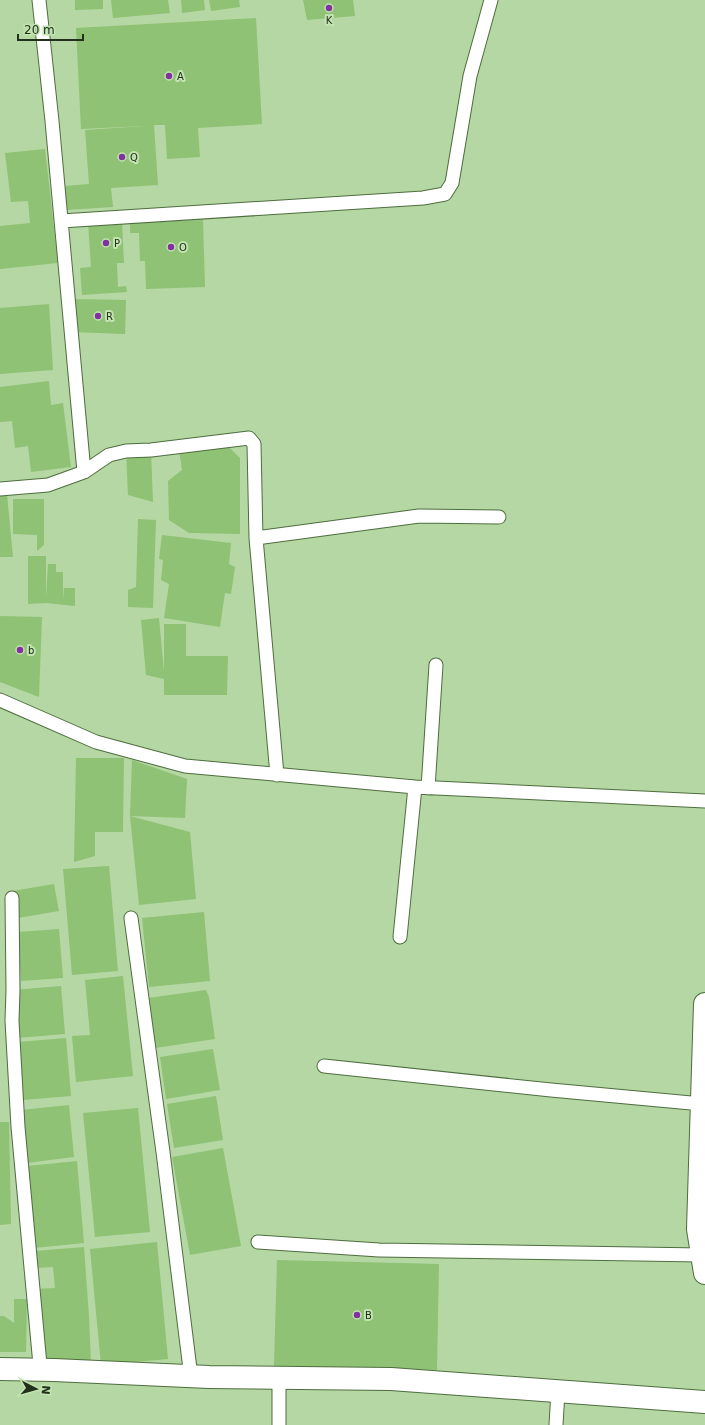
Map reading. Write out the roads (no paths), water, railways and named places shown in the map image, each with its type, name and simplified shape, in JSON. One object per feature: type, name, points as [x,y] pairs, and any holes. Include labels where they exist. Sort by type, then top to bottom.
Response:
[{"type":"street","points":[[704,1264],[698,1229],[703,1156],[702,1104],[705,1004]]},
{"type":"street","points":[[0,1369],[42,1369],[191,1377],[391,1379],[705,1402]]},
{"type":"lane","points":[[39,0],[84,472]]},
{"type":"lane","points":[[61,221],[423,198],[445,194],[452,183],[470,76],[491,0]]},
{"type":"lane","points":[[0,489],[48,485],[84,472],[109,455],[126,451],[151,450],[249,438],[254,444],[256,538],[276,775]]},
{"type":"lane","points":[[256,538],[419,516],[499,518]]},
{"type":"lane","points":[[400,937],[436,665]]},
{"type":"lane","points":[[0,700],[96,742],[185,766],[421,787],[705,801]]},
{"type":"lane","points":[[12,898],[12,1020],[18,1127],[39,1357],[42,1369]]},
{"type":"lane","points":[[131,918],[163,1152],[191,1377]]},
{"type":"lane","points":[[324,1066],[702,1104]]},
{"type":"lane","points":[[258,1242],[379,1250],[704,1264]]},
{"type":"lane","points":[[279,1378],[279,1425]]},
{"type":"lane","points":[[556,1425],[558,1391]]},
{"type":"place","name":"K","points":[[329,8]]},
{"type":"place","name":"A","points":[[169,76]]},
{"type":"place","name":"Q","points":[[122,157]]},
{"type":"place","name":"P","points":[[106,243]]},
{"type":"place","name":"O","points":[[171,247]]},
{"type":"place","name":"R","points":[[98,316]]},
{"type":"place","name":"b","points":[[20,650]]},
{"type":"place","name":"B","points":[[357,1315]]}]
